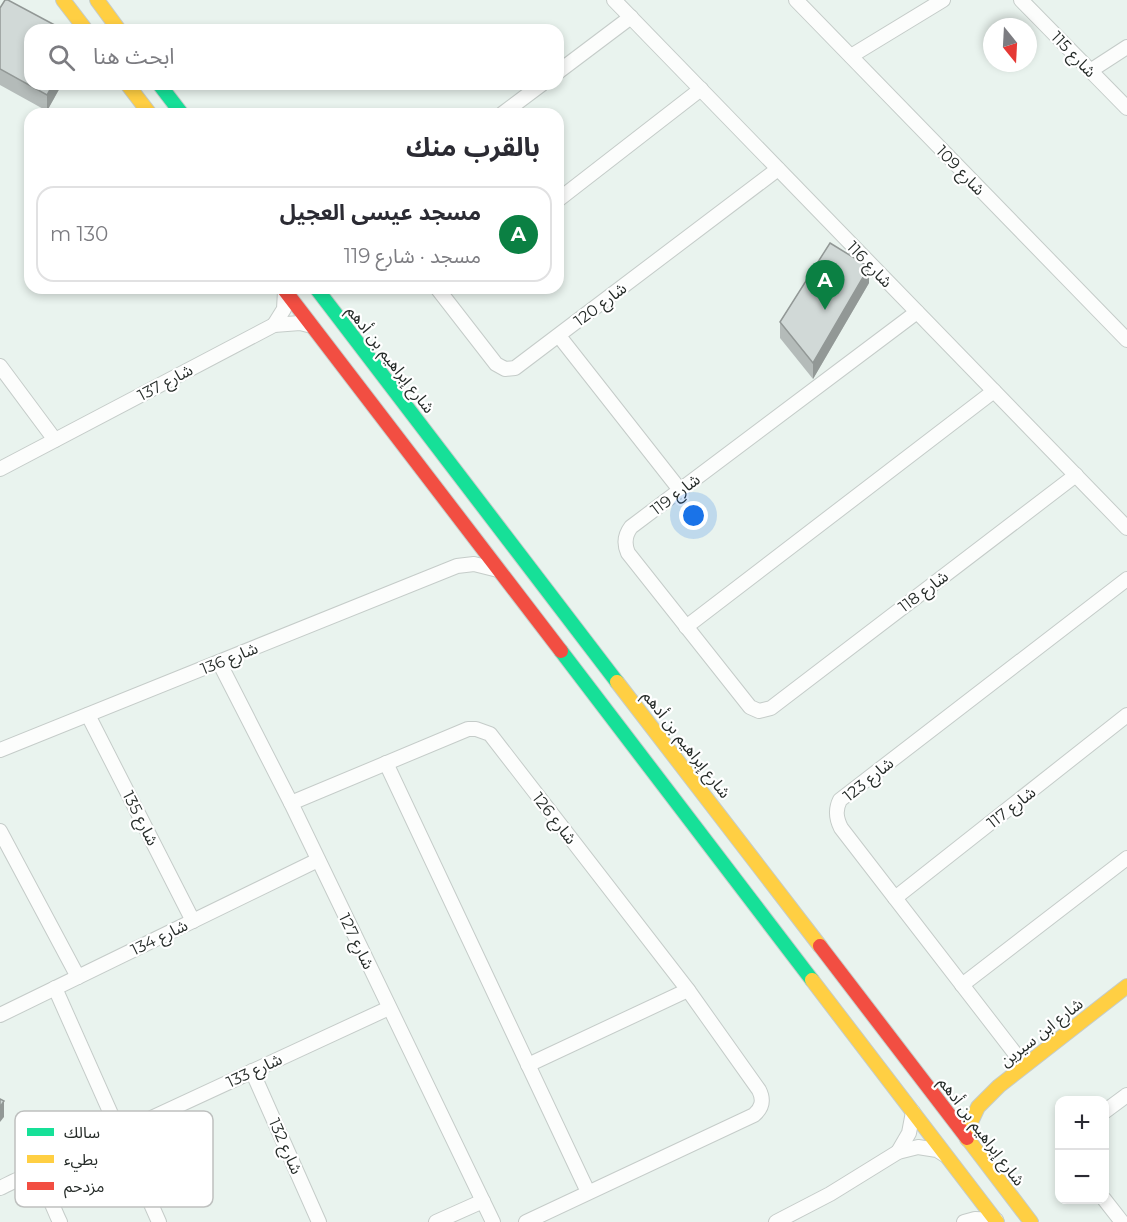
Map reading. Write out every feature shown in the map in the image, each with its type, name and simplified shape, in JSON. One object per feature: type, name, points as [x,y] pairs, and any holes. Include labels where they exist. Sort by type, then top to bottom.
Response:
[{"type":"street","points":[[63,0],[81,24]]},
{"type":"street","points":[[97,0],[115,24]]},
{"type":"street","name":"شارع 116","points":[[614,0],[1127,528]]},
{"type":"street","name":"شارع 109","points":[[796,0],[1127,340]]},
{"type":"street","points":[[851,56],[943,0]]},
{"type":"street","name":"شارع 115","points":[[1021,0],[1127,108]]},
{"type":"street","points":[[564,67],[631,17]]},
{"type":"street","points":[[1090,71],[1127,48]]},
{"type":"street","points":[[564,195],[700,89]]},
{"type":"street","points":[[132,90],[145,108]]},
{"type":"street","points":[[164,90],[177,108]]},
{"type":"street","points":[[510,108],[534,90]]},
{"type":"street","name":"شارع 120","points":[[444,294],[496,364],[505,369],[516,368],[778,169]]},
{"type":"street","points":[[274,324],[284,309],[284,294]]},
{"type":"street","points":[[287,294],[996,1221]]},
{"type":"street","name":"شارع إبراهيم بن أدهم","points":[[321,294],[1031,1222]]},
{"type":"street","name":"شارع 119","points":[[771,708],[759,711],[750,707],[628,553],[625,544],[627,535],[631,527],[917,312]]},
{"type":"street","name":"شارع 137","points":[[0,469],[274,324],[300,323],[312,326]]},
{"type":"street","points":[[559,336],[680,490]]},
{"type":"street","points":[[0,366],[56,440]]},
{"type":"street","points":[[686,627],[994,391]]},
{"type":"street","name":"شارع 118","points":[[771,708],[1076,475]]},
{"type":"street","points":[[457,566],[470,550],[472,536]]},
{"type":"street","name":"شارع 136","points":[[0,750],[457,566],[474,564],[498,570]]},
{"type":"street","name":"شارع 123","points":[[1024,1065],[841,828],[836,814],[840,800],[1127,579]]},
{"type":"street","name":"شارع 127","points":[[219,662],[291,803],[493,1222]]},
{"type":"street","name":"شارع 135","points":[[88,714],[193,921]]},
{"type":"street","name":"شارع 117","points":[[895,898],[1127,715]]},
{"type":"street","name":"شارع 126","points":[[291,803],[468,729],[490,734],[688,990],[762,1095],[761,1106],[754,1114],[526,1222]]},
{"type":"street","points":[[386,763],[588,1192]]},
{"type":"street","points":[[696,830],[708,831],[714,827],[718,820],[718,812]]},
{"type":"street","points":[[0,831],[78,977]]},
{"type":"street","points":[[721,862],[726,849],[734,844],[743,844]]},
{"type":"street","points":[[962,985],[1127,858]]},
{"type":"street","name":"شارع 134","points":[[0,1015],[318,860]]},
{"type":"street","name":"شارع ابن سيرين","points":[[967,1139],[978,1107],[1024,1065],[1127,986]]},
{"type":"street","points":[[55,988],[109,1111]]},
{"type":"street","points":[[528,1065],[688,990]]},
{"type":"street","name":"شارع 133","points":[[166,1111],[389,1008]]},
{"type":"street","name":"شارع 132","points":[[252,1071],[320,1222]]},
{"type":"street","points":[[1109,1108],[1127,1095]]},
{"type":"street","points":[[939,1102],[978,1107]]},
{"type":"street","points":[[898,1152],[909,1133],[912,1112]]},
{"type":"street","points":[[776,1222],[830,1194],[898,1152],[927,1147],[945,1155]]},
{"type":"street","points":[[0,1188],[15,1181]]},
{"type":"street","points":[[972,1190],[973,1208],[966,1221],[996,1221]]},
{"type":"street","points":[[436,1222],[483,1201]]},
{"type":"street","points":[[1108,1204],[1122,1222]]},
{"type":"street","points":[[53,1207],[60,1222]]},
{"type":"street","points":[[152,1207],[159,1222]]},
{"type":"building","points":[[5,0],[8,0],[53,24],[24,24],[24,82],[0,69],[0,8]]},
{"type":"building","points":[[38,90],[50,90],[47,95]]},
{"type":"building","points":[[830,243],[869,267],[813,363],[780,322]]},
{"type":"traffic: fast","points":[[164,90],[177,108]]},
{"type":"traffic: fast","points":[[321,294],[617,682]]},
{"type":"traffic: fast","points":[[561,651],[812,980]]},
{"type":"traffic: slow","points":[[63,0],[81,24]]},
{"type":"traffic: slow","points":[[97,0],[115,24]]},
{"type":"traffic: slow","points":[[132,90],[145,108]]},
{"type":"traffic: slow","points":[[617,682],[820,946]]},
{"type":"traffic: slow","points":[[812,980],[997,1222]]},
{"type":"traffic: slow","points":[[967,1139],[978,1107],[999,1086],[1127,986]]},
{"type":"traffic: slow","points":[[967,1138],[1031,1222]]},
{"type":"traffic: jam","points":[[288,294],[561,651]]},
{"type":"traffic: jam","points":[[820,946],[967,1138]]},
{"type":"place","name":"مسجد عيسى العجيل","points":[[825,310]]}]
